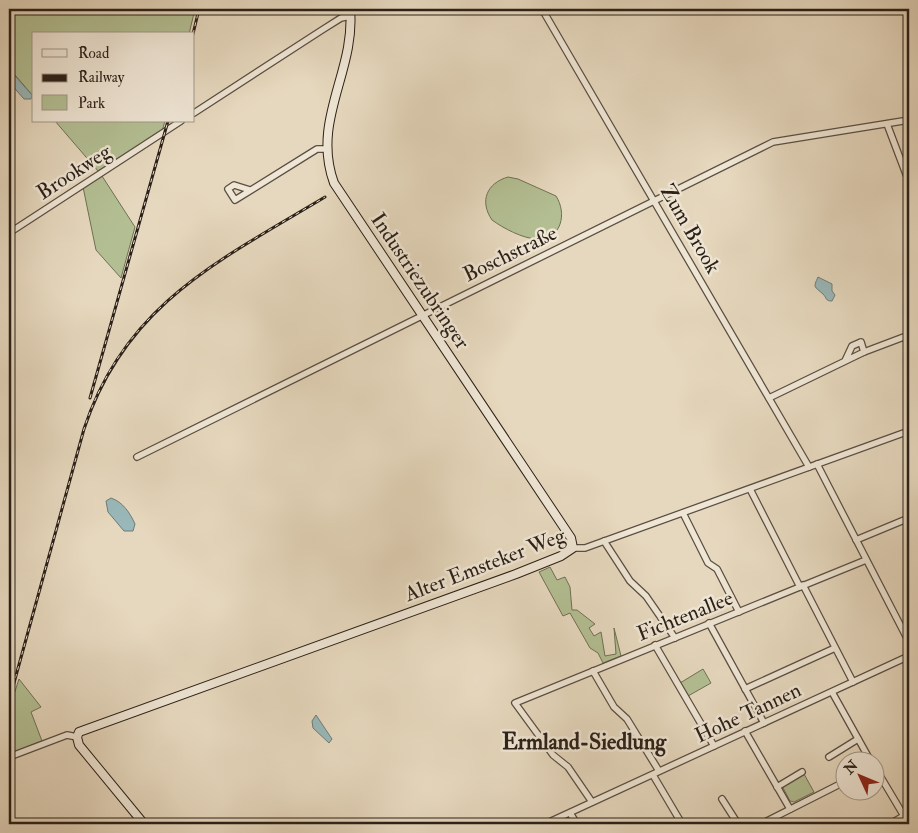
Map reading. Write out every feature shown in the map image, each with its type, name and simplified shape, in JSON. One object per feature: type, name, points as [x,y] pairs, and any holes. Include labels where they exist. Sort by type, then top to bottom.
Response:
[{"type":"street","name":"Zum Brook","points":[[542,9],[809,467]]},
{"type":"street","points":[[195,112],[350,12]]},
{"type":"street","name":"Industriezubringer","points":[[350,12],[348,47],[328,123],[327,165],[338,190],[571,538],[573,548]]},
{"type":"street","name":"Boschstraße","points":[[137,456],[773,142],[909,120]]},
{"type":"street","name":"Brookweg","points":[[9,233],[179,122]]},
{"type":"street","points":[[887,124],[909,182]]},
{"type":"street","points":[[250,190],[317,149],[326,149]]},
{"type":"street","points":[[769,398],[864,352],[909,334]]},
{"type":"street","points":[[845,361],[852,346],[861,342],[864,352]]},
{"type":"street","name":"Alter Emsteker Weg","points":[[76,737],[83,730],[516,574],[561,556],[573,548],[585,548],[909,431]]},
{"type":"street","points":[[817,464],[909,642]]},
{"type":"street","points":[[750,489],[853,682]]},
{"type":"street","points":[[682,513],[708,563],[717,568],[739,612]]},
{"type":"street","points":[[856,540],[909,518]]},
{"type":"street","points":[[604,541],[630,581],[646,596],[675,638]]},
{"type":"street","name":"Fichtenallee","points":[[592,802],[568,767],[553,754],[515,703],[866,560]]},
{"type":"street","points":[[709,623],[764,723]]},
{"type":"street","points":[[655,646],[714,746]]},
{"type":"street","points":[[746,689],[835,648]]},
{"type":"street","name":"Hohe Tannen","points":[[545,824],[909,656]]},
{"type":"street","points":[[593,671],[614,707],[627,719],[660,771]]},
{"type":"street","points":[[832,692],[864,750]]},
{"type":"street","points":[[746,731],[790,809]]},
{"type":"street","points":[[9,757],[66,735],[76,737],[79,745],[144,824]]},
{"type":"street","points":[[829,757],[858,739]]},
{"type":"street","points":[[777,787],[802,772]]},
{"type":"street","points":[[653,775],[682,824]]},
{"type":"street","points":[[886,784],[906,814],[893,824]]},
{"type":"street","points":[[761,824],[769,822],[790,809],[836,786]]},
{"type":"street","points":[[722,799],[738,824]]},
{"type":"street","points":[[570,813],[577,824]]},
{"type":"green space","points":[[9,9],[195,9],[189,32],[32,32],[32,95],[9,68]]},
{"type":"green space","points":[[56,122],[165,122],[162,131],[98,171]]},
{"type":"green space","points":[[102,176],[135,227],[121,278],[96,250],[83,187]]},
{"type":"green space","points":[[508,177],[518,179],[556,196],[561,210],[561,217],[557,230],[552,235],[546,238],[532,239],[507,230],[492,220],[486,206],[487,194],[490,188]]},
{"type":"green space","points":[[550,567],[557,580],[565,577],[570,587],[572,610],[577,610],[595,624],[589,628],[594,636],[601,632],[605,656],[616,654],[614,628],[621,656],[603,663],[598,653],[590,648],[570,613],[563,616],[539,572]]},
{"type":"green space","points":[[703,669],[711,683],[688,696],[680,683]]},
{"type":"green space","points":[[19,679],[41,707],[31,712],[42,741],[9,754],[9,710]]},
{"type":"green space","points":[[804,774],[814,792],[794,802],[790,801],[782,786]]},
{"type":"water","points":[[9,69],[32,95],[31,99],[24,99],[9,82]]},
{"type":"water","points":[[818,277],[832,284],[832,291],[835,295],[832,301],[827,300],[815,287]]},
{"type":"water","points":[[111,498],[123,505],[128,512],[135,524],[133,531],[124,531],[108,512],[106,501]]},
{"type":"water","points":[[316,715],[332,739],[329,743],[313,728],[312,721]]},
{"type":"railway","points":[[193,32],[199,9]]},
{"type":"railway","points":[[90,398],[168,122]]},
{"type":"railway","points":[[9,701],[84,429],[102,386],[124,349],[151,317],[180,290],[213,265],[325,197]]},
{"type":"district","name":"Ermland-Siedlung","points":[[584,742]]}]
